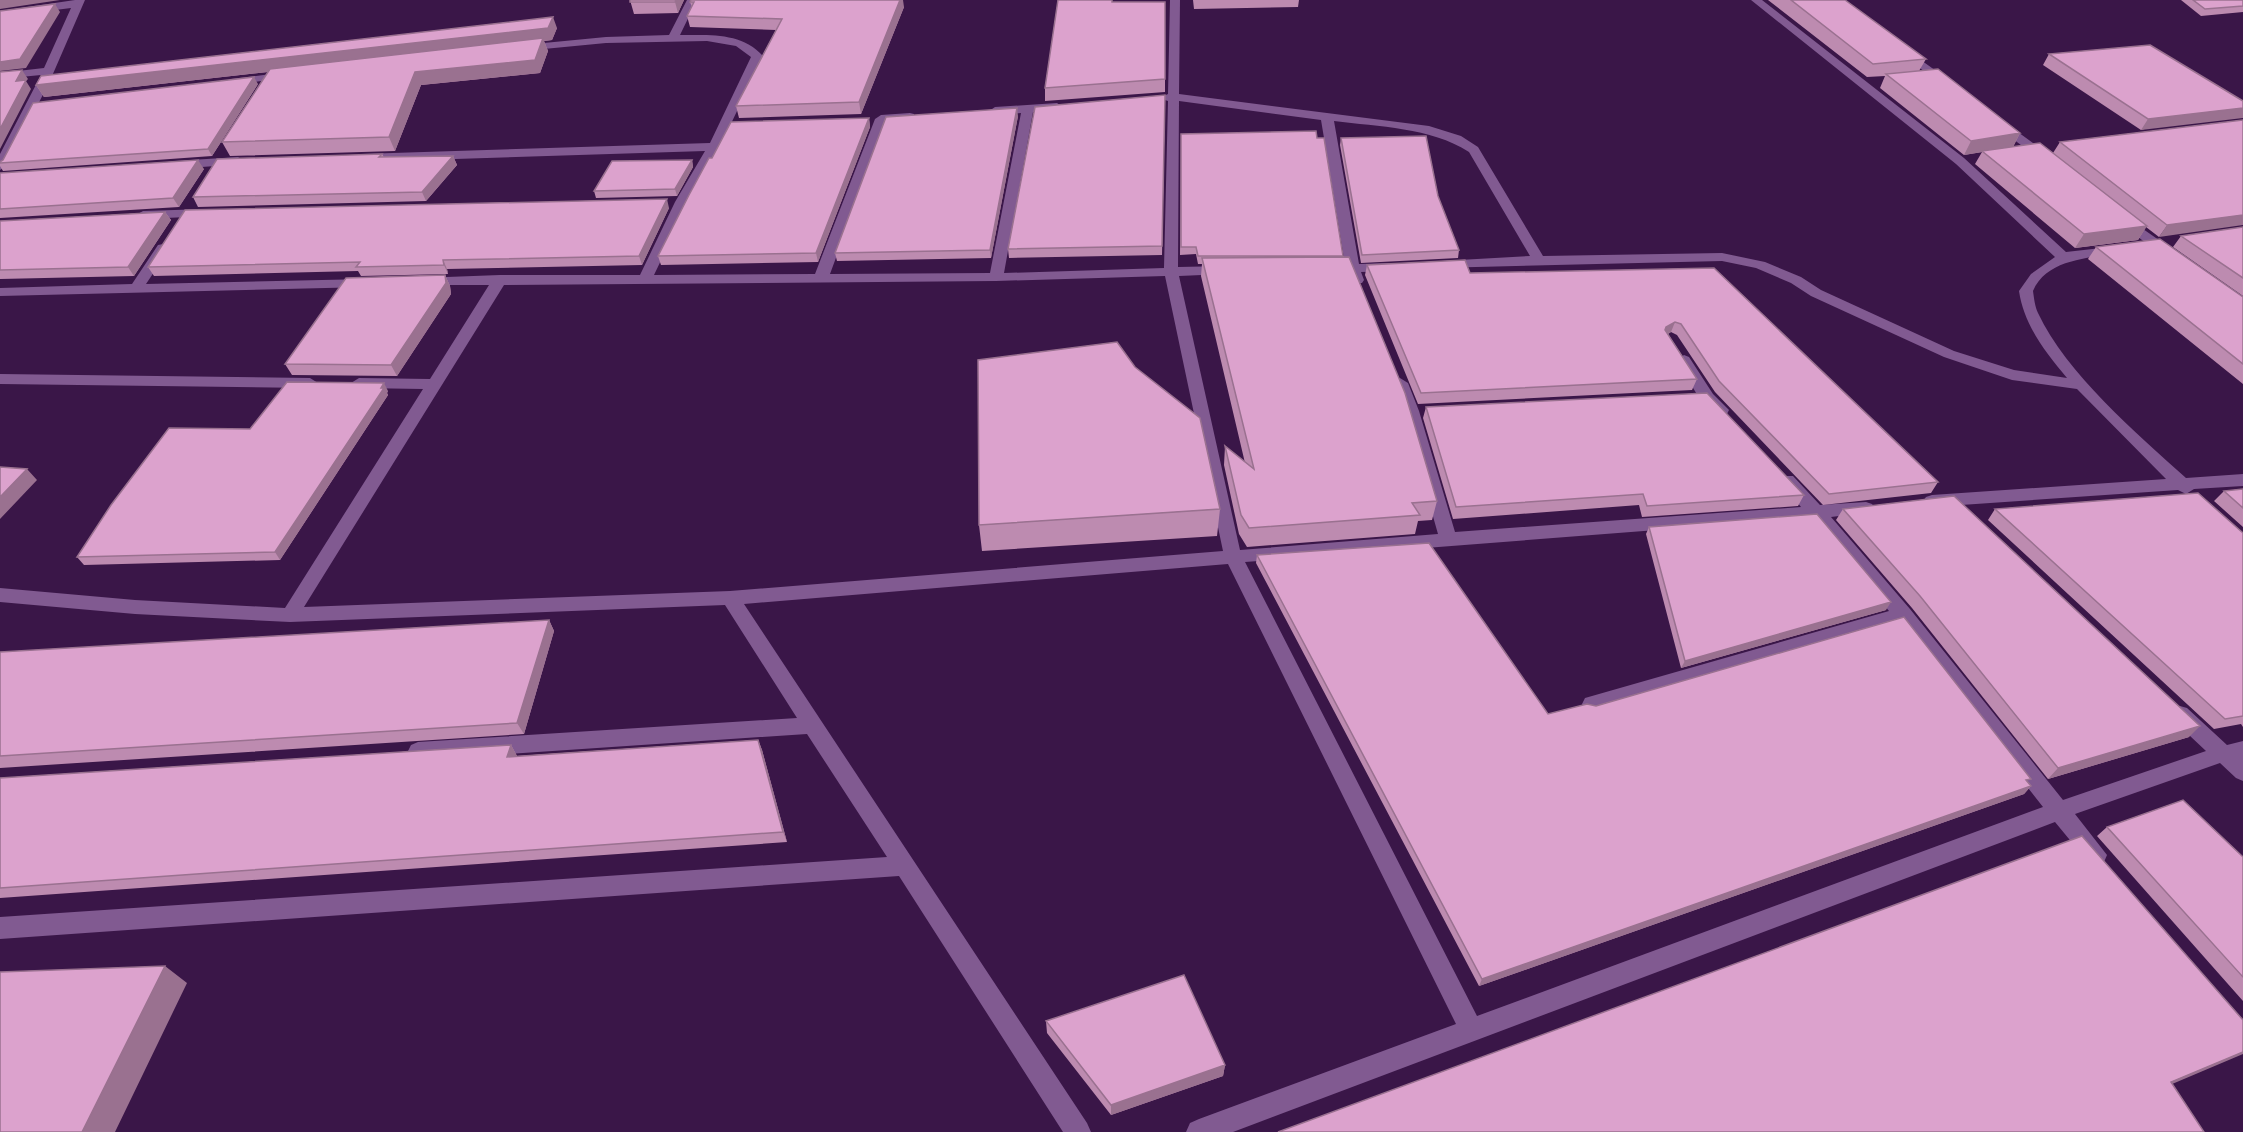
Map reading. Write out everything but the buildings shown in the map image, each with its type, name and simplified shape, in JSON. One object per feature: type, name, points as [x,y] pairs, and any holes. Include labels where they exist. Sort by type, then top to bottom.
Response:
[{"type":"street","points":[[673,38],[692,0]]},
{"type":"street","points":[[1175,0],[1171,270],[1233,556],[1471,1029]]},
{"type":"street","points":[[1756,0],[1859,84],[1959,161],[2063,257]]},
{"type":"street","points":[[0,14],[79,2]]},
{"type":"street","points":[[0,166],[49,82],[47,71],[79,2]]},
{"type":"street","points":[[511,49],[606,40],[673,38],[731,41],[750,47],[758,56],[730,124],[676,203],[645,279]]},
{"type":"street","points":[[1890,41],[1963,96]]},
{"type":"street","points":[[0,76],[47,71]]},
{"type":"street","points":[[214,84],[294,75]]},
{"type":"street","points":[[1914,78],[1936,76]]},
{"type":"street","points":[[259,96],[272,77]]},
{"type":"street","points":[[1859,84],[1881,81]]},
{"type":"street","points":[[1152,99],[1175,97],[1429,130],[1456,139],[1474,150],[1539,260]]},
{"type":"street","points":[[983,112],[1073,106]]},
{"type":"street","points":[[996,277],[1028,109]]},
{"type":"street","points":[[821,278],[876,119],[927,116]]},
{"type":"street","points":[[1990,116],[2053,164]]},
{"type":"street","points":[[1327,118],[1353,269],[1362,291]]},
{"type":"street","points":[[347,158],[714,147]]},
{"type":"street","points":[[2013,153],[2058,147]]},
{"type":"street","points":[[1959,161],[1981,158]]},
{"type":"street","points":[[159,166],[252,161]]},
{"type":"street","points":[[2108,207],[2181,262]]},
{"type":"street","points":[[136,289],[189,208]]},
{"type":"street","points":[[128,216],[189,208],[221,212]]},
{"type":"street","points":[[2177,240],[2063,257],[2026,289],[2026,301],[2032,318],[2078,384],[2200,500]]},
{"type":"street","points":[[1423,266],[1539,260],[1722,257],[1761,265],[1796,280],[1826,298],[1949,354],[2012,375],[2078,384]]},
{"type":"street","points":[[1319,269],[1399,267]]},
{"type":"street","points":[[406,282],[500,279],[996,277],[1171,270],[1239,270]]},
{"type":"street","points":[[290,615],[500,279]]},
{"type":"street","points":[[0,292],[382,282]]},
{"type":"street","points":[[1676,348],[1707,397],[1731,422]]},
{"type":"street","points":[[1393,367],[1417,410],[1448,539]]},
{"type":"street","points":[[0,380],[434,384]]},
{"type":"street","points":[[1684,398],[1707,397]]},
{"type":"street","points":[[1771,463],[1818,513],[1903,614],[2058,811],[2112,873]]},
{"type":"street","points":[[1918,503],[2243,480]]},
{"type":"street","points":[[1951,500],[1968,516]]},
{"type":"street","points":[[0,595],[135,607],[290,615],[730,598],[1233,556],[1818,513],[1884,506]]},
{"type":"street","points":[[730,598],[1078,1132]]},
{"type":"street","points":[[1592,704],[1903,614]]},
{"type":"street","points":[[2169,704],[2232,752],[2243,771]]},
{"type":"street","points":[[394,753],[812,725]]},
{"type":"street","points":[[1199,1132],[2058,811],[2232,752]]},
{"type":"street","points":[[0,928],[905,866]]}]
